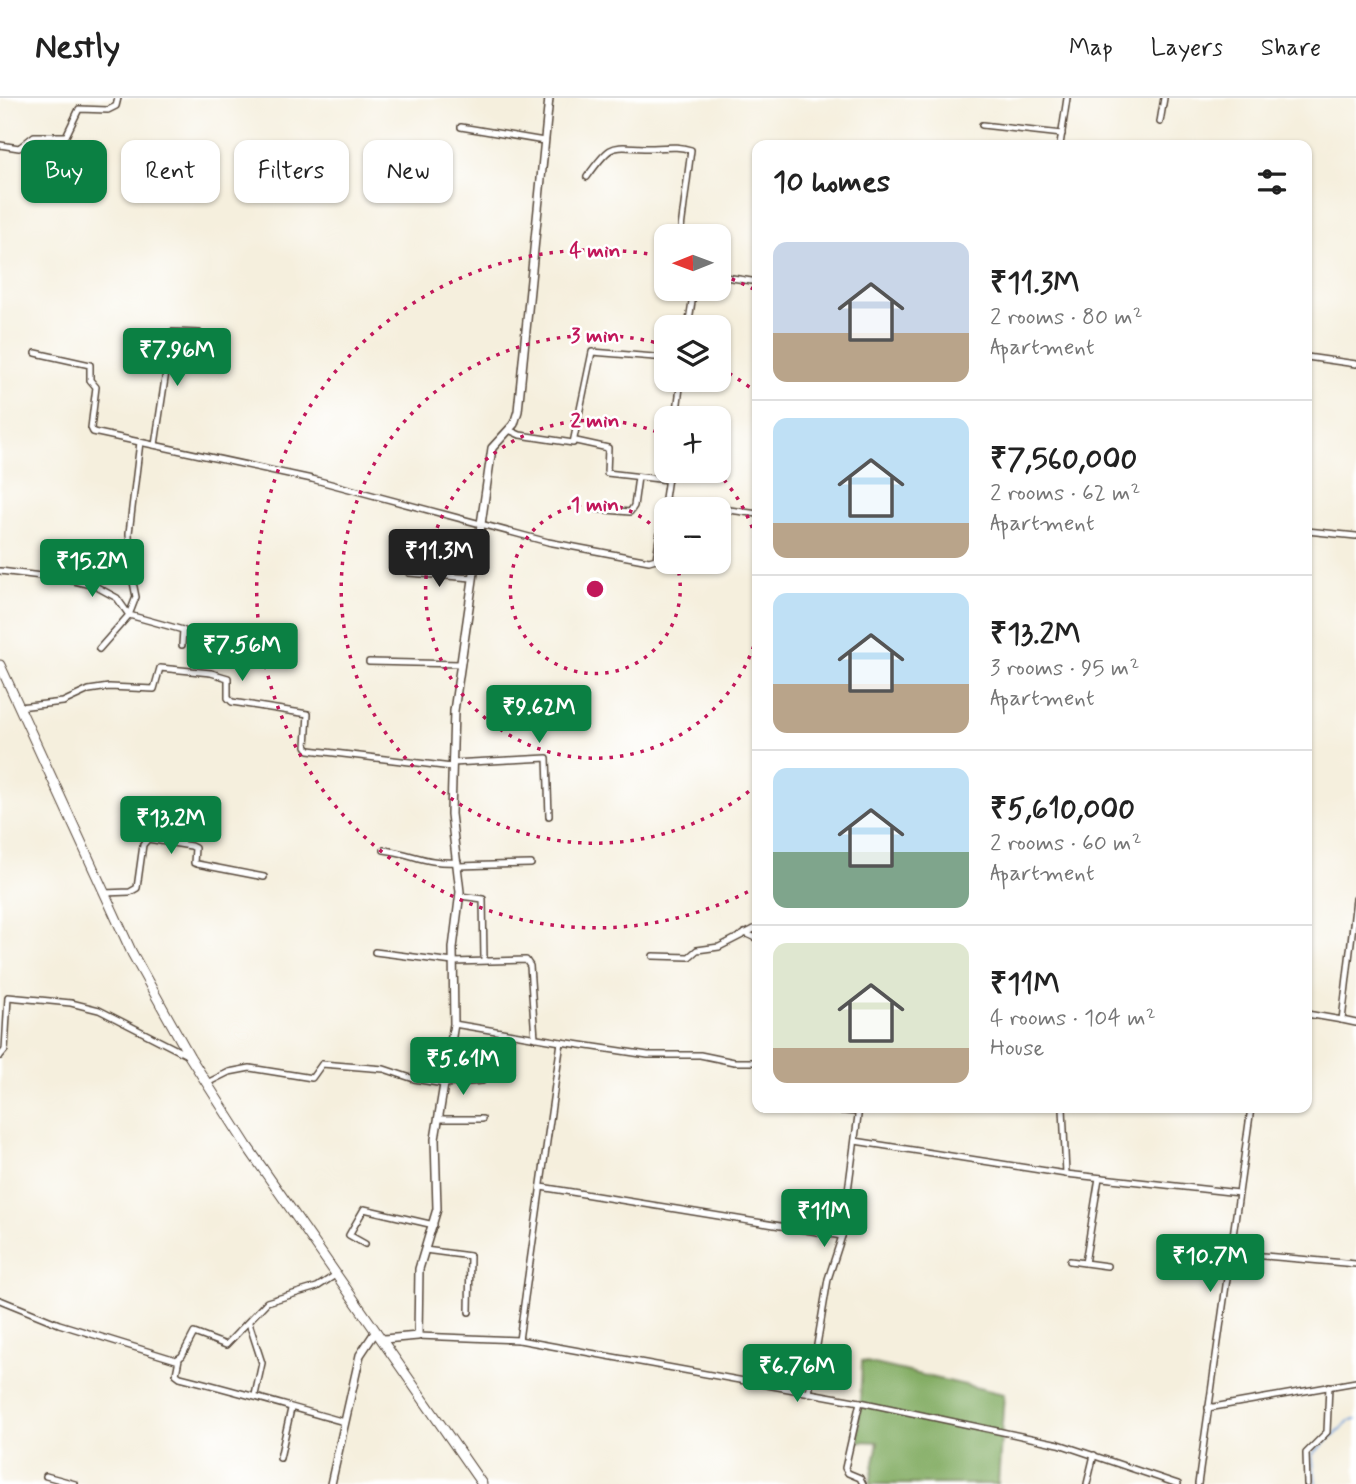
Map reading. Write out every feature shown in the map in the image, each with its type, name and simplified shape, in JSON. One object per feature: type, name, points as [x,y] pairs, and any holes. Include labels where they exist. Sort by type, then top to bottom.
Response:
[{"type":"main road","points":[[0,665],[141,971],[190,1057],[247,1146],[384,1339],[482,1484]]},
{"type":"street","points":[[0,145],[19,148],[34,136],[66,136],[79,109],[108,110],[116,106],[118,98]]},
{"type":"street","points":[[418,1336],[418,1280],[437,1209],[434,1156],[454,1024],[453,962],[460,896],[451,823],[452,765],[460,664],[492,448],[499,437],[509,430],[518,411],[549,98]]},
{"type":"street","points":[[1061,140],[1067,98]]},
{"type":"street","points":[[1160,122],[1164,98]]},
{"type":"street","points":[[982,125],[1062,134]]},
{"type":"street","points":[[461,127],[544,141]]},
{"type":"street","points":[[587,177],[600,158],[620,145],[654,148],[665,145],[691,150],[682,224]]},
{"type":"street","points":[[732,278],[752,281]]},
{"type":"street","points":[[155,445],[172,332],[199,333]]},
{"type":"street","points":[[576,441],[592,352],[654,357]]},
{"type":"street","points":[[36,353],[89,364],[90,380],[96,387],[92,430],[312,479],[569,547],[654,560]]},
{"type":"street","points":[[1312,358],[1356,364]]},
{"type":"street","points":[[509,430],[520,435],[568,443],[576,441],[608,448],[607,473],[654,479]]},
{"type":"street","points":[[99,649],[129,615],[137,592],[130,567],[129,533],[139,442]]},
{"type":"street","points":[[594,509],[629,512],[634,506],[638,477]]},
{"type":"street","points":[[731,510],[752,513]]},
{"type":"street","points":[[1312,531],[1356,536]]},
{"type":"street","points":[[0,571],[66,579],[94,586],[117,598],[129,615],[183,630],[182,645]]},
{"type":"street","points":[[409,573],[472,578]]},
{"type":"street","points":[[369,662],[460,664]]},
{"type":"street","points":[[19,707],[55,704],[89,690],[109,687],[154,689],[160,668],[211,673],[228,678],[228,698],[232,702],[308,714],[306,746],[309,750],[452,765],[547,758],[549,816]]},
{"type":"street","points":[[104,893],[130,892],[136,888],[143,845],[148,839],[195,848],[194,863],[197,864],[264,877]]},
{"type":"street","points":[[384,850],[408,855],[426,863],[531,864]]},
{"type":"street","points":[[460,896],[484,899],[484,960]]},
{"type":"street","points":[[1342,1020],[1356,899]]},
{"type":"street","points":[[653,956],[684,959],[697,950],[719,947],[752,930]]},
{"type":"street","points":[[745,933],[752,936]]},
{"type":"street","points":[[375,953],[453,962],[522,959],[528,962],[535,1038]]},
{"type":"street","points":[[1346,984],[1356,985]]},
{"type":"street","points":[[0,995],[71,1003],[99,1010],[190,1057]]},
{"type":"street","points":[[0,1056],[5,1050],[8,997]]},
{"type":"street","points":[[1312,1014],[1356,1023]]},
{"type":"street","points":[[454,1024],[648,1055],[700,1055],[734,1062],[752,1062]]},
{"type":"street","points":[[519,1340],[561,1042]]},
{"type":"street","points":[[207,1083],[229,1072],[250,1068],[312,1077],[322,1064],[384,1069],[444,1084],[482,1082]]},
{"type":"street","points":[[809,1393],[828,1279],[842,1236],[859,1113]]},
{"type":"street","points":[[1063,1113],[1066,1174]]},
{"type":"street","points":[[1198,1484],[1250,1113]]},
{"type":"street","points":[[438,1119],[482,1119]]},
{"type":"street","points":[[855,1141],[1066,1174],[1239,1193]]},
{"type":"street","points":[[1086,1263],[1099,1178]]},
{"type":"street","points":[[541,1187],[842,1236]]},
{"type":"street","points":[[365,1244],[349,1235],[364,1209],[434,1224]]},
{"type":"street","points":[[425,1250],[470,1256],[468,1312]]},
{"type":"street","points":[[1229,1253],[1356,1264]]},
{"type":"street","points":[[1070,1261],[1107,1266]]},
{"type":"street","points":[[337,1274],[317,1287],[267,1302],[226,1345],[194,1334],[179,1359],[176,1374],[255,1395],[291,1409],[345,1422]]},
{"type":"street","points":[[0,1300],[59,1324],[179,1359]]},
{"type":"street","points":[[249,1323],[262,1363],[255,1395]]},
{"type":"street","points":[[331,1484],[362,1350],[376,1331]]},
{"type":"street","points":[[384,1339],[418,1336],[519,1340],[860,1402],[1059,1444],[1177,1484]]},
{"type":"street","points":[[1208,1408],[1356,1382]]},
{"type":"street","points":[[1307,1484],[1306,1453],[1327,1432],[1329,1387]]},
{"type":"street","points":[[860,1402],[845,1468],[848,1473],[863,1480],[863,1484]]},
{"type":"street","points":[[280,1458],[291,1409]]},
{"type":"street","points":[[1087,1484],[1094,1455]]},
{"type":"street","points":[[46,1476],[74,1484]]},
{"type":"green space","points":[[862,1361],[1004,1394],[998,1484],[870,1484],[878,1442],[858,1441]]},
{"type":"waterway","points":[[1316,1484],[1312,1455],[1349,1421],[1356,1420]]}]
